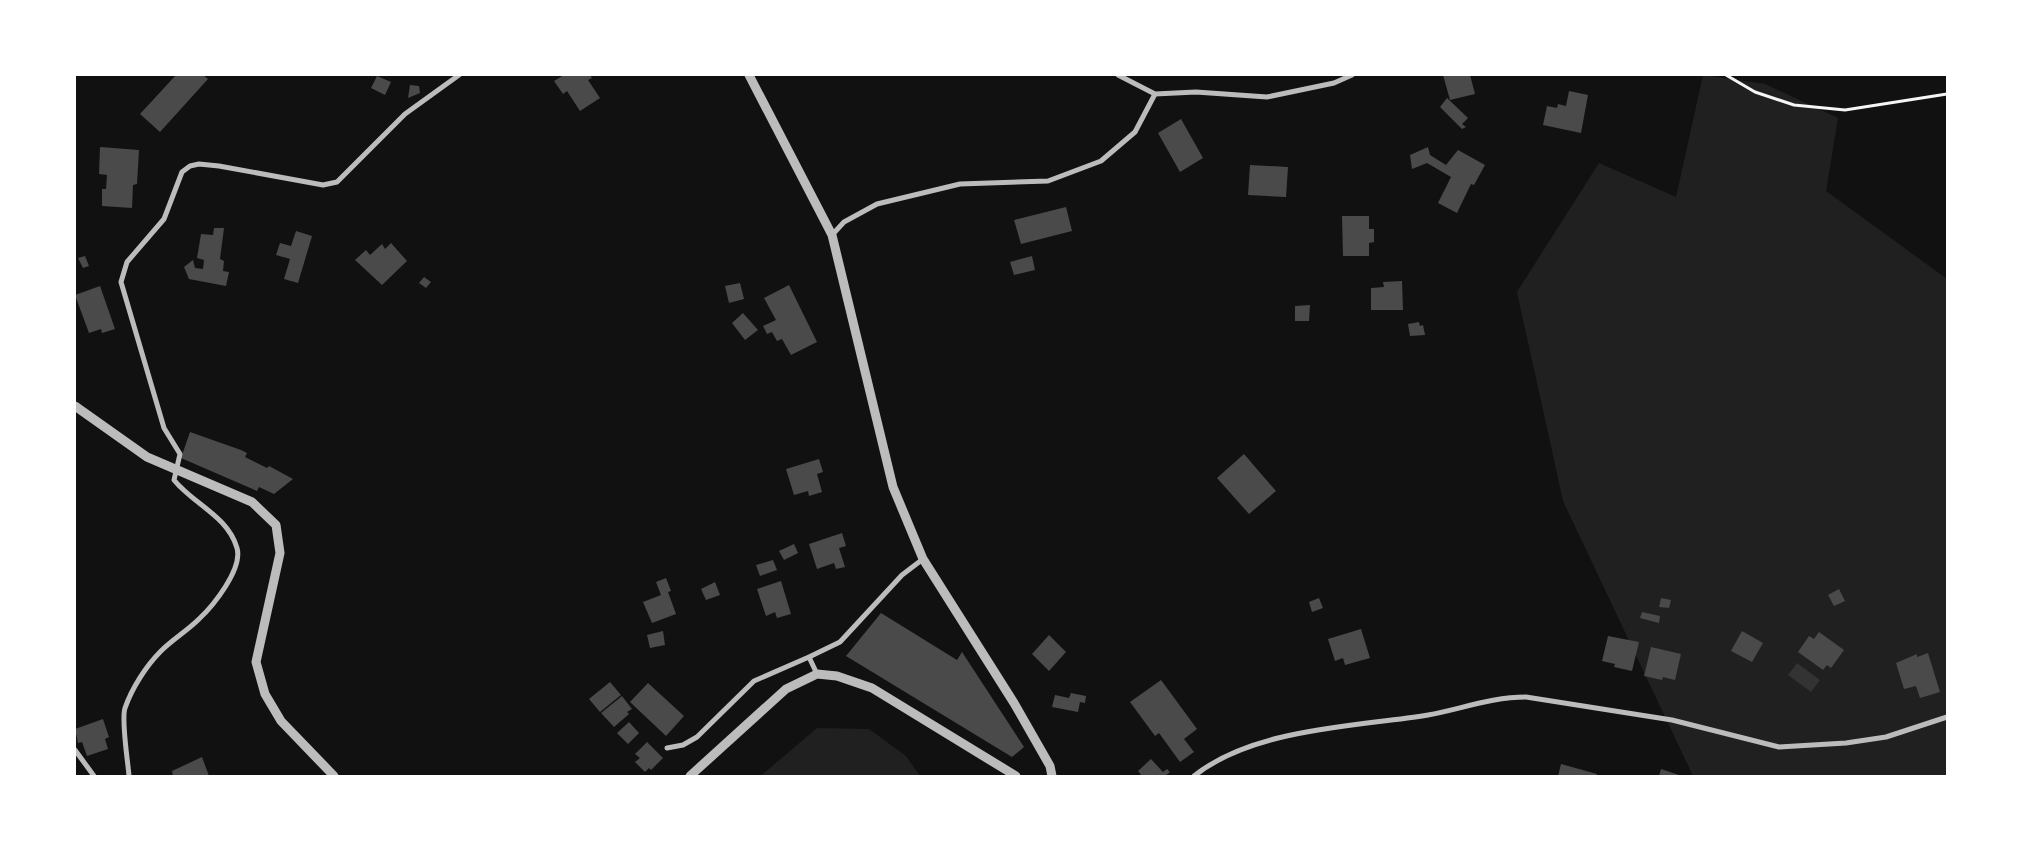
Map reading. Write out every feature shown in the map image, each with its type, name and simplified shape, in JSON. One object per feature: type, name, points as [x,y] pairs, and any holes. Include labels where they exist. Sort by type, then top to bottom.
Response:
[{"type":"street","points":[[129,776],[124,711],[132,691],[160,652],[200,618],[228,583],[235,568],[238,550],[230,532],[212,513],[180,488],[174,480],[180,454],[164,428],[121,282],[127,262],[164,219],[182,172],[190,166],[199,164],[323,185],[337,182],[405,114],[459,75]]},
{"type":"street","points":[[749,75],[832,235],[893,486],[923,558],[1014,703],[1050,766],[1052,776]]},
{"type":"street","points":[[1118,75],[1155,94],[1196,92],[1267,97],[1334,83],[1352,75]]},
{"type":"street","points":[[832,235],[844,222],[877,204],[960,184],[1048,181],[1101,161],[1135,132],[1155,94]]},
{"type":"street","points":[[75,406],[147,456],[252,502],[276,525],[280,553],[256,662],[265,694],[281,721],[334,776]]},
{"type":"street","points":[[667,748],[683,745],[697,737],[754,681],[840,642],[902,575],[923,558]]},
{"type":"street","points":[[809,656],[817,674]]},
{"type":"street","points":[[690,776],[786,689],[817,674],[837,676],[872,688],[1016,776]]},
{"type":"street","points":[[1194,776],[1244,747],[1260,742],[1431,714],[1507,697],[1526,697],[1672,720],[1779,747],[1846,743],[1886,737],[1947,717]]},
{"type":"street","points":[[75,750],[94,776]]},
{"type":"path","points":[[1726,75],[1755,92],[1794,105],[1845,110],[1947,94]]},
{"type":"shaded area","points":[[1703,75],[1765,84],[1838,118],[1826,191],[1947,279],[1947,776],[1693,776],[1563,501],[1517,292],[1599,163],[1676,197]]},
{"type":"shaded area","points":[[1797,663],[1820,680],[1811,692],[1788,675]]},
{"type":"shaded area","points":[[817,728],[869,729],[906,756],[920,776],[763,776]]},
{"type":"building","points":[[176,75],[203,75],[208,79],[160,132],[140,114]]},
{"type":"building","points":[[564,75],[590,75],[592,78],[588,80],[600,98],[580,111],[567,91],[563,94],[554,81]]},
{"type":"building","points":[[1443,75],[1470,75],[1475,94],[1450,100]]},
{"type":"building","points":[[377,76],[391,82],[385,95],[371,88]]},
{"type":"building","points":[[410,85],[419,86],[420,93],[408,98]]},
{"type":"building","points":[[1569,91],[1588,95],[1581,133],[1543,125],[1547,106],[1557,108],[1558,104],[1566,106]]},
{"type":"building","points":[[1447,98],[1468,118],[1462,124],[1466,127],[1462,129],[1440,107]]},
{"type":"building","points":[[1181,119],[1203,158],[1180,172],[1158,133]]},
{"type":"building","points":[[100,147],[139,150],[137,184],[133,185],[132,208],[102,206],[102,189],[106,189],[107,175],[99,174]]},
{"type":"building","points":[[1428,147],[1430,155],[1446,165],[1458,150],[1485,165],[1474,185],[1471,184],[1457,213],[1438,203],[1451,177],[1427,163],[1412,169],[1410,155]]},
{"type":"building","points":[[1250,165],[1288,167],[1286,197],[1248,195]]},
{"type":"building","points":[[1066,207],[1072,231],[1021,244],[1014,220]]},
{"type":"building","points":[[1342,216],[1369,216],[1369,229],[1374,229],[1374,242],[1369,243],[1369,256],[1343,256]]},
{"type":"building","points":[[214,228],[224,228],[220,259],[224,261],[223,271],[229,272],[226,286],[189,279],[184,267],[193,260],[195,268],[203,269],[204,260],[197,258],[201,234],[213,235]]},
{"type":"building","points":[[296,231],[312,236],[298,283],[284,279],[290,259],[276,255],[280,243],[291,246]]},
{"type":"building","points":[[391,243],[407,261],[382,285],[355,260],[366,250],[370,255],[382,244],[385,249]]},
{"type":"building","points":[[85,256],[89,266],[83,268],[78,258]]},
{"type":"building","points":[[1032,256],[1035,270],[1014,275],[1010,262]]},
{"type":"building","points":[[424,277],[431,282],[426,288],[419,283]]},
{"type":"building","points":[[1402,281],[1403,310],[1371,310],[1371,288],[1384,287],[1383,282]]},
{"type":"building","points":[[740,283],[744,299],[729,303],[725,286]]},
{"type":"building","points":[[789,285],[817,342],[791,355],[782,339],[777,341],[772,332],[767,334],[763,326],[776,320],[764,298]]},
{"type":"building","points":[[100,286],[115,329],[102,333],[101,329],[89,333],[75,295]]},
{"type":"building","points":[[1310,305],[1309,321],[1295,321],[1295,306]]},
{"type":"building","points":[[743,313],[758,330],[745,340],[732,323]]},
{"type":"building","points":[[1419,322],[1420,326],[1423,325],[1425,335],[1410,336],[1408,324]]},
{"type":"building","points":[[190,432],[241,450],[247,453],[245,457],[267,468],[269,466],[293,479],[274,494],[259,487],[257,491],[181,458]]},
{"type":"building","points":[[1244,454],[1276,491],[1249,514],[1217,478]]},
{"type":"building","points":[[819,459],[823,472],[817,474],[822,492],[809,496],[808,491],[794,495],[786,469]]},
{"type":"building","points":[[842,533],[846,546],[839,548],[845,567],[836,569],[834,563],[817,569],[809,544]]},
{"type":"building","points":[[794,544],[798,553],[784,560],[779,551]]},
{"type":"building","points":[[773,560],[777,570],[760,576],[756,565]]},
{"type":"building","points":[[666,578],[671,591],[668,592],[676,614],[652,623],[643,602],[661,595],[656,582]]},
{"type":"building","points":[[781,581],[791,614],[777,618],[775,612],[766,616],[757,589]]},
{"type":"building","points":[[715,582],[720,595],[706,600],[701,589]]},
{"type":"building","points":[[1839,589],[1845,601],[1834,606],[1828,595]]},
{"type":"building","points":[[1319,598],[1323,608],[1312,612],[1309,602]]},
{"type":"building","points":[[1661,598],[1671,600],[1669,608],[1659,607]]},
{"type":"building","points":[[1642,612],[1660,616],[1659,623],[1640,618]]},
{"type":"building","points":[[881,613],[957,660],[962,652],[1024,747],[1012,757],[846,656]]},
{"type":"building","points":[[1361,629],[1370,658],[1345,665],[1343,658],[1335,661],[1328,639]]},
{"type":"building","points":[[663,631],[665,645],[650,648],[647,635]]},
{"type":"building","points":[[1742,631],[1763,643],[1752,662],[1731,651]]},
{"type":"building","points":[[1819,632],[1844,650],[1831,668],[1827,665],[1823,670],[1798,652],[1809,636],[1814,639]]},
{"type":"building","points":[[1049,635],[1066,652],[1049,671],[1032,654]]},
{"type":"building","points":[[1608,636],[1639,642],[1632,671],[1614,667],[1615,664],[1602,661]]},
{"type":"building","points":[[1651,647],[1681,654],[1675,680],[1663,677],[1662,680],[1644,676]]},
{"type":"building","points":[[1928,653],[1940,692],[1920,698],[1916,686],[1904,689],[1896,663],[1917,654],[1917,657]]},
{"type":"building","points":[[1161,680],[1197,729],[1184,739],[1194,752],[1180,762],[1159,733],[1155,736],[1130,702]]},
{"type":"building","points":[[610,682],[621,695],[600,712],[589,699]]},
{"type":"building","points":[[648,683],[684,716],[666,736],[630,702]]},
{"type":"building","points":[[1071,693],[1086,696],[1085,703],[1080,702],[1078,712],[1052,707],[1055,695],[1069,698]]},
{"type":"building","points":[[622,696],[632,709],[614,727],[601,713]]},
{"type":"building","points":[[103,719],[109,737],[105,739],[108,749],[87,756],[82,742],[78,743],[75,729]]},
{"type":"building","points":[[629,722],[639,733],[628,744],[617,733]]},
{"type":"building","points":[[647,742],[663,758],[651,770],[649,768],[645,772],[635,762],[640,758],[635,754]]},
{"type":"building","points":[[202,757],[209,776],[173,776],[172,771]]},
{"type":"building","points":[[1151,759],[1163,772],[1167,769],[1170,772],[1165,776],[1142,776],[1138,771]]},
{"type":"building","points":[[1561,764],[1597,774],[1596,776],[1558,776]]},
{"type":"building","points":[[1661,769],[1682,776],[1659,776]]}]
